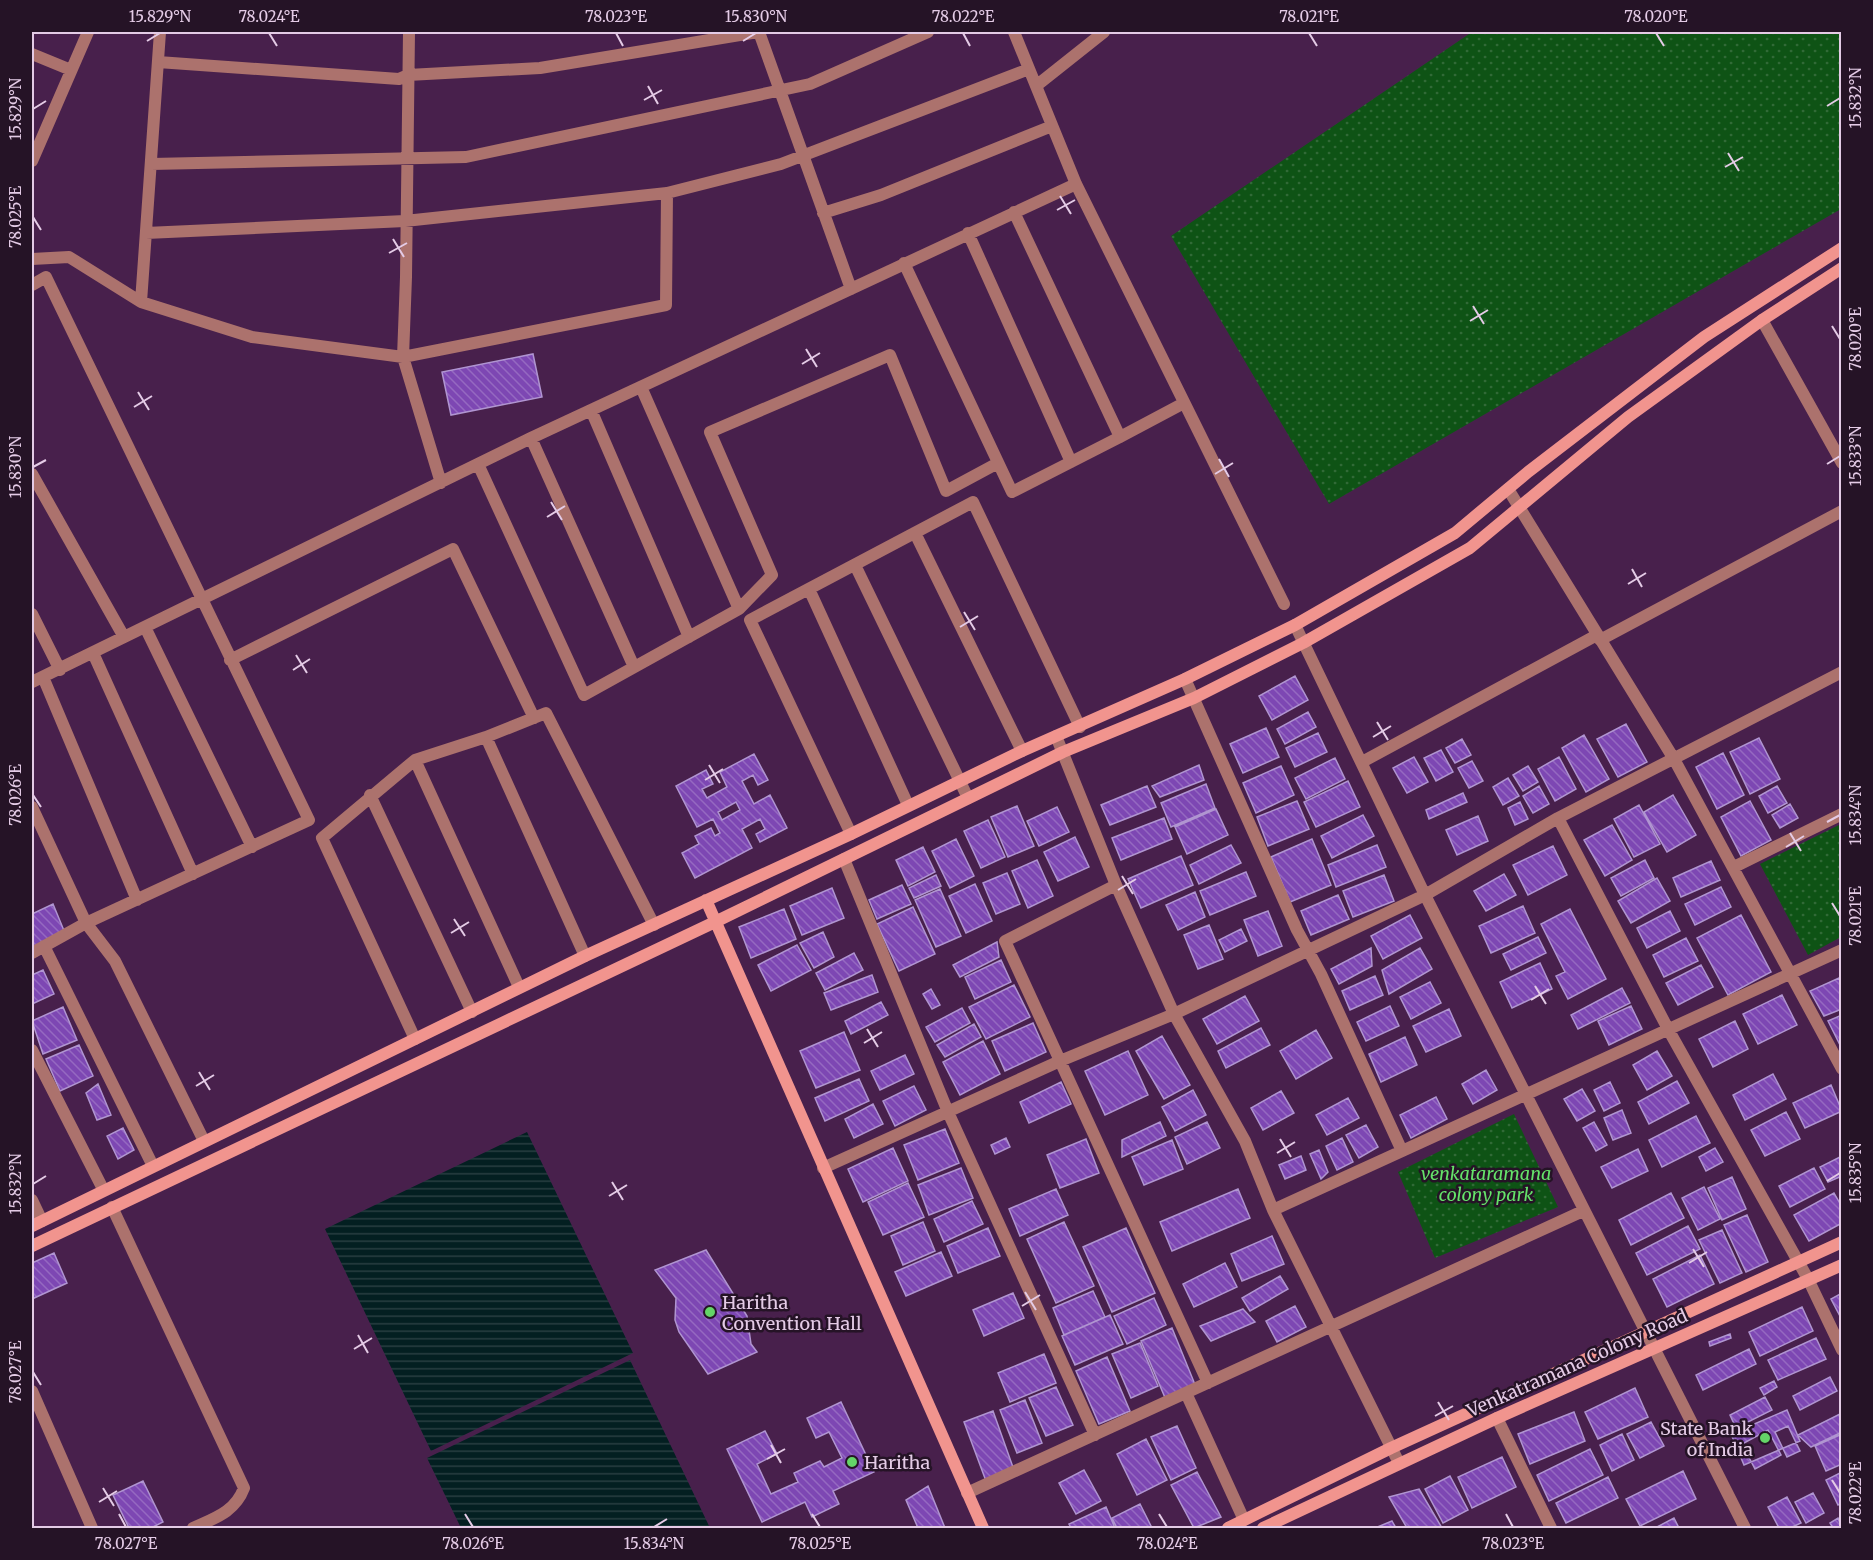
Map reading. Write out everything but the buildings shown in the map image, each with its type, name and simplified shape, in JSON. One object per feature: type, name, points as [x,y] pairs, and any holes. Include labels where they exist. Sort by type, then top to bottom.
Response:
[{"type":"street","points":[[32,161],[88,32]]},
{"type":"street","points":[[141,302],[160,32]]},
{"type":"street","points":[[409,32],[403,357],[441,483]]},
{"type":"street","points":[[158,62],[399,79],[408,75],[540,68],[758,32],[851,289]]},
{"type":"street","points":[[151,164],[466,157],[810,84],[928,32]]},
{"type":"street","points":[[1014,32],[1076,184],[1284,604]]},
{"type":"street","points":[[1036,86],[1104,32]]},
{"type":"street","points":[[32,54],[71,70]]},
{"type":"street","points":[[146,233],[405,221],[667,193],[781,164],[1029,69]]},
{"type":"street","points":[[824,213],[881,195],[1052,126]]},
{"type":"street","points":[[137,900],[37,680],[200,598],[531,438],[1076,184]]},
{"type":"street","points":[[32,259],[69,257],[141,302],[252,337],[403,357],[666,305],[667,193]]},
{"type":"street","points":[[1014,212],[1120,437]]},
{"type":"street","points":[[968,233],[1071,462]]},
{"type":"street","points":[[32,1200],[37,1224],[103,1189],[472,1012],[519,987],[851,834],[1022,751],[1185,679],[1295,625],[1455,533],[1704,337],[1842,248]]},
{"type":"street","points":[[904,263],[1012,492],[1184,403]]},
{"type":"street","points":[[32,1246],[715,922],[1063,752],[1194,698],[1303,643],[1470,548],[1519,504],[1640,408],[1762,320],[1842,268]]},
{"type":"street","points":[[32,285],[46,277],[309,820],[86,923],[32,953]]},
{"type":"street","points":[[1762,320],[1842,463]]},
{"type":"street","points":[[478,464],[584,695],[739,609],[772,575],[710,432],[890,355],[946,491],[998,463]]},
{"type":"street","points":[[641,387],[739,609]]},
{"type":"street","points":[[1629,394],[1640,408]]},
{"type":"street","points":[[591,410],[689,637]]},
{"type":"street","points":[[531,438],[634,667]]},
{"type":"street","points":[[32,474],[124,638]]},
{"type":"street","points":[[1508,489],[1674,759],[1842,1069]]},
{"type":"street","points":[[851,834],[750,620],[973,502],[1080,727]]},
{"type":"street","points":[[1362,762],[1842,511]]},
{"type":"street","points":[[915,533],[1022,751]]},
{"type":"street","points":[[230,660],[453,549],[534,718]]},
{"type":"street","points":[[855,565],[968,798]]},
{"type":"street","points":[[1393,569],[1402,586]]},
{"type":"street","points":[[809,589],[908,805]]},
{"type":"street","points":[[1324,608],[1334,625]]},
{"type":"street","points":[[32,614],[60,670]]},
{"type":"street","points":[[1295,625],[1425,895],[1745,1528]]},
{"type":"street","points":[[145,627],[252,847]]},
{"type":"street","points":[[93,653],[193,874]]},
{"type":"street","points":[[823,1168],[1060,1061],[1174,1014],[1425,895],[1558,818],[1842,672]]},
{"type":"street","points":[[1185,679],[1307,949],[1321,974],[1402,1151]]},
{"type":"street","points":[[415,1039],[322,838],[369,795],[415,760],[486,737],[546,713],[654,925]]},
{"type":"street","points":[[1056,736],[1116,885],[1174,1014],[1245,1141],[1273,1210],[1399,1463]]},
{"type":"street","points":[[486,737],[585,956]]},
{"type":"street","points":[[415,760],[519,987]]},
{"type":"street","points":[[369,795],[472,1012]]},
{"type":"street","points":[[32,807],[86,923],[115,961],[204,1141]]},
{"type":"street","points":[[1734,867],[1842,814]]},
{"type":"street","points":[[1558,818],[1668,1029],[1808,1279],[1842,1350]]},
{"type":"street","points":[[32,837],[44,831]]},
{"type":"street","points":[[844,859],[948,1112],[1095,1435]]},
{"type":"street","points":[[1116,885],[1005,941],[1208,1383]]},
{"type":"street","points":[[706,900],[982,1528]]},
{"type":"street","points":[[44,946],[153,1166]]},
{"type":"street","points":[[1273,1210],[1842,950]]},
{"type":"street","points":[[32,1050],[103,1189]]},
{"type":"street","points":[[112,1207],[180,1347],[244,1488],[238,1503],[222,1515],[193,1528]]},
{"type":"street","points":[[967,1493],[1583,1211]]},
{"type":"street","points":[[1228,1528],[1391,1448],[1842,1242]]},
{"type":"street","name":"Venkatramana Colony Road","points":[[1263,1528],[1497,1418],[1842,1264]]},
{"type":"street","points":[[32,1391],[92,1528]]},
{"type":"street","points":[[1186,1393],[1244,1520]]},
{"type":"street","points":[[1497,1418],[1551,1528]]},
{"type":"green space","points":[[1472,32],[1841,32],[1841,209],[1329,504],[1171,236]]},
{"type":"green space","points":[[1841,824],[1841,937],[1808,955],[1760,864]]},
{"type":"green space","name":"venkataramana colony park","points":[[1514,1114],[1558,1207],[1435,1258],[1398,1172]]},
{"type":"shaded area","points":[[527,1132],[633,1353],[431,1451],[325,1229]]},
{"type":"shaded area","points":[[630,1360],[710,1528],[461,1528],[427,1458]]},
{"type":"place","name":"Haritha Convention Hall","points":[[710,1312]]},
{"type":"place","name":"State Bank of India","points":[[1765,1438]]},
{"type":"place","name":"Haritha","points":[[852,1462]]}]
